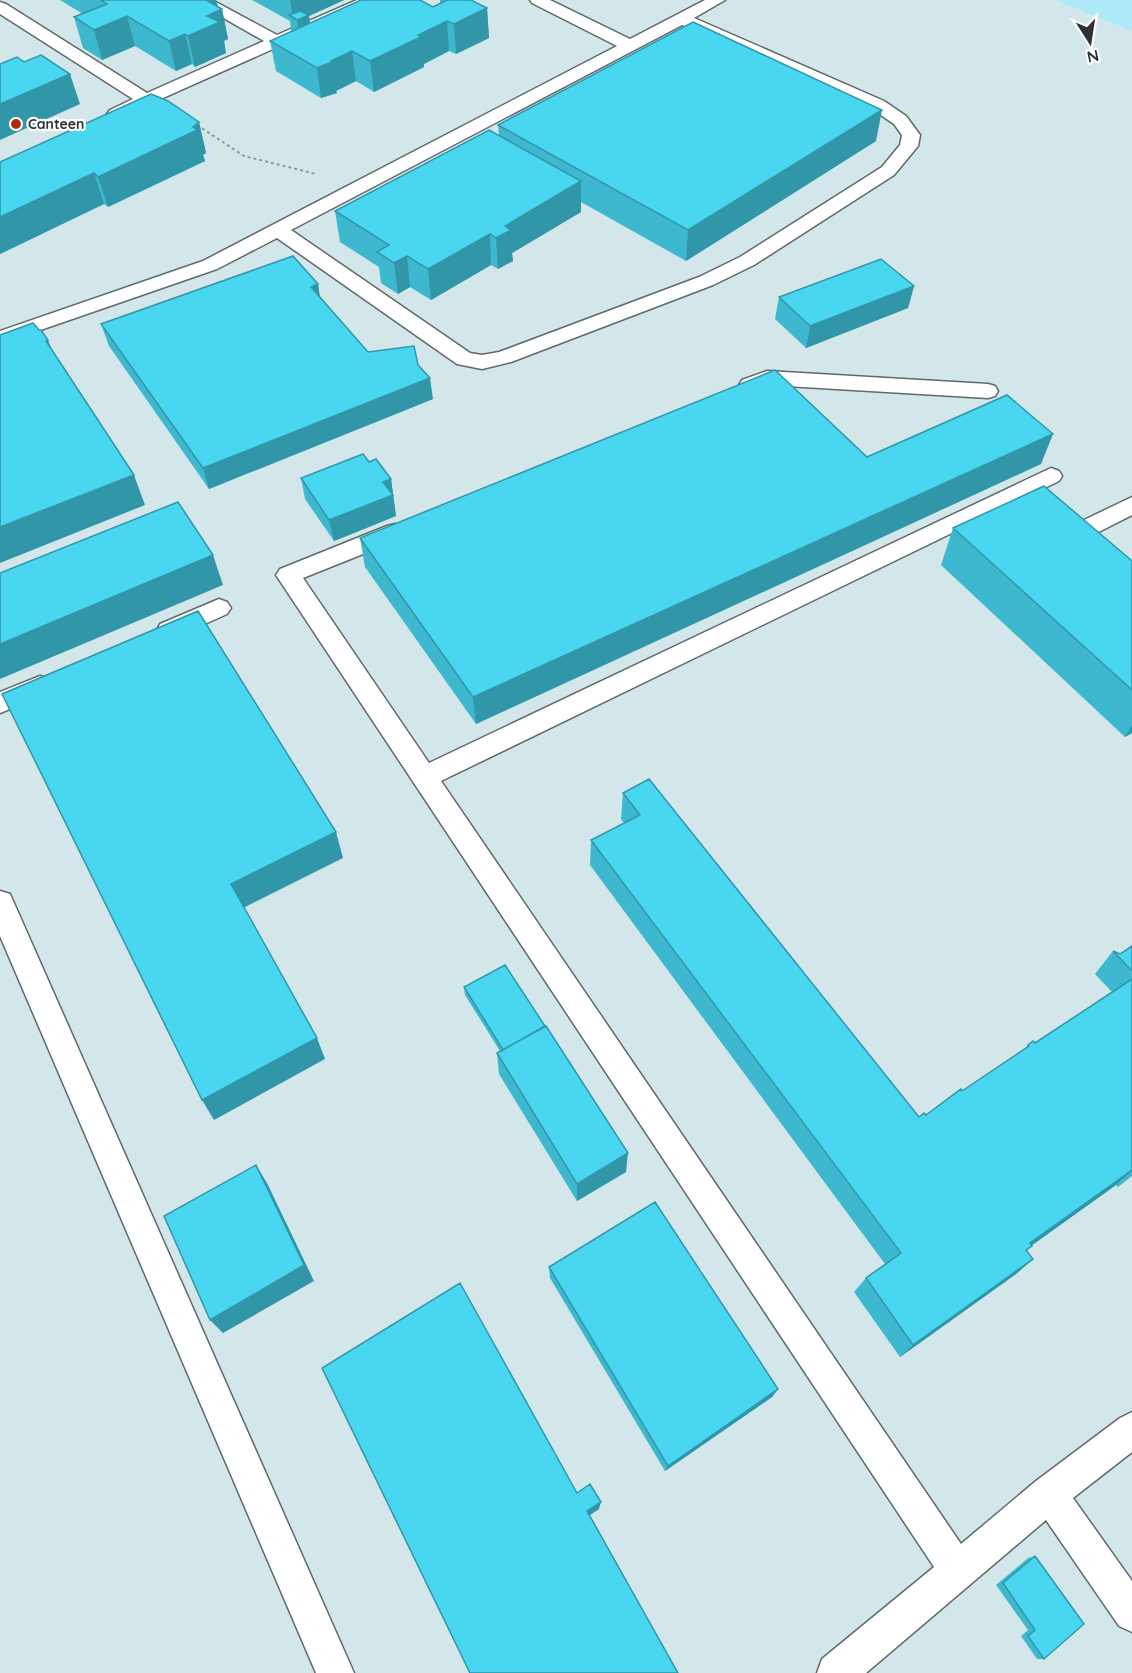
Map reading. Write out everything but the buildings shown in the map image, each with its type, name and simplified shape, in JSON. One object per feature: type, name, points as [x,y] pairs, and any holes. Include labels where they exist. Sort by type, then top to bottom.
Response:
[{"type":"lane","points":[[200,0],[276,42]]},
{"type":"lane","points":[[104,119],[370,0]]},
{"type":"lane","points":[[538,0],[631,46]]},
{"type":"lane","points":[[0,338],[210,265],[717,0]]},
{"type":"lane","points":[[0,7],[150,98]]},
{"type":"lane","points":[[277,229],[464,359],[482,362],[504,357],[706,281],[747,261],[880,177],[909,146],[911,135],[900,120],[878,105],[682,19]]},
{"type":"lane","points":[[723,396],[767,378],[988,391]]},
{"type":"lane","points":[[425,777],[1051,476]]},
{"type":"lane","points":[[1067,538],[1132,505]]},
{"type":"lane","points":[[418,523],[288,575],[958,1571]]},
{"type":"lane","points":[[142,641],[219,608]]},
{"type":"lane","points":[[0,703],[66,675]]},
{"type":"lane","points":[[0,903],[335,1673]]},
{"type":"lane","points":[[836,1673],[1049,1494],[1132,1430]]},
{"type":"lane","points":[[1049,1494],[1132,1613]]},
{"type":"path","points":[[150,98],[243,156],[363,185]]},
{"type":"shaded area","points":[[0,0],[1054,0],[1132,31],[1132,1673],[0,1673]]},
{"type":"shaded area","points":[[1054,0],[1132,0],[1132,31]]},
{"type":"place","name":"Canteen","points":[[16,124]]}]
